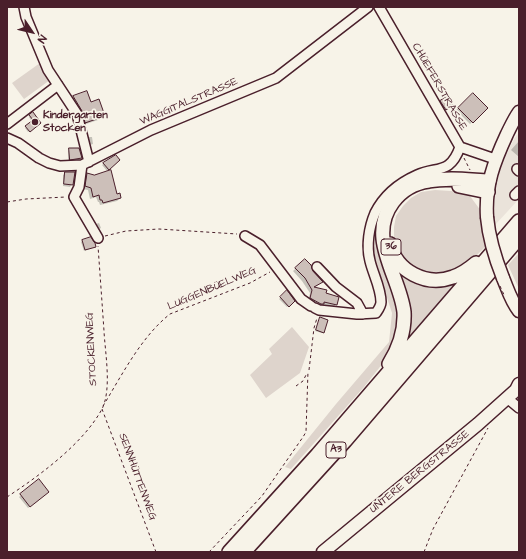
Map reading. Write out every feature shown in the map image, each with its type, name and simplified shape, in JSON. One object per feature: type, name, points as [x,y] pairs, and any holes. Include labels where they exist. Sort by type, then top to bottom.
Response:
[{"type":"highway","points":[[367,398],[394,356],[400,344],[404,328],[403,306],[387,257],[383,238],[384,220],[390,206],[401,193],[420,182],[443,179],[489,186]]},
{"type":"highway","name":"36","points":[[489,186],[426,187],[412,193],[400,203],[392,216],[389,231],[391,246],[399,263],[411,273],[428,280],[440,280],[452,278],[467,270],[503,239]]},
{"type":"highway","name":"A3","points":[[229,552],[294,482],[519,221]]},
{"type":"highway","name":"A3","points":[[244,552],[304,486],[519,238]]},
{"type":"highway","points":[[453,315],[470,302],[519,248]]},
{"type":"main road","points":[[519,112],[513,120],[495,159],[489,186],[487,217],[488,229],[494,253],[510,298],[519,311]]},
{"type":"main road","points":[[508,132],[519,122]]},
{"type":"main road","points":[[509,292],[519,303]]},
{"type":"main road","name":"UNTERE BERGSTRASSE","points":[[323,552],[472,429],[515,390]]},
{"type":"street","points":[[24,7],[26,17],[48,70],[77,114],[86,164],[79,187],[74,197],[98,238]]},
{"type":"street","name":"WAGGITALSTRASSE","points":[[7,138],[18,143],[39,158],[49,163],[70,166],[86,164],[151,130],[276,78],[368,7]]},
{"type":"street","name":"CHÜEFERSTRASSE","points":[[379,7],[460,147],[495,159]]},
{"type":"street","points":[[7,124],[58,85]]},
{"type":"street","points":[[245,236],[260,245],[301,299],[315,308],[363,314],[376,313],[381,303],[370,260],[369,248],[370,231],[375,214],[385,197],[396,186],[418,174],[444,168],[458,152],[460,147]]},
{"type":"street","points":[[317,267],[336,287],[357,303],[363,314]]},
{"type":"street","points":[[515,390],[519,408]]},
{"type":"path","points":[[460,147],[471,174]]},
{"type":"path","points":[[7,202],[26,199],[74,197]]},
{"type":"path","points":[[98,238],[126,231],[159,229],[237,234],[245,236]]},
{"type":"path","name":"STOCKENWEG","points":[[7,497],[35,478],[73,444],[86,431],[102,408],[107,380],[98,238]]},
{"type":"path","name":"LUGGENBÜELWEG","points":[[102,408],[141,346],[159,323],[170,314],[250,283],[271,271],[278,269]]},
{"type":"path","points":[[209,552],[262,496],[304,437],[306,432],[308,371],[312,351],[315,308]]},
{"type":"path","points":[[296,386],[303,381],[308,371]]},
{"type":"path","name":"SENNHÜTTENWEG","points":[[102,408],[107,417],[123,465],[156,552]]},
{"type":"path","points":[[424,552],[440,516],[490,426]]},
{"type":"shaded area","points":[[40,63],[50,80],[24,99],[12,83]]},
{"type":"shaded area","points":[[519,132],[519,199],[495,225],[495,190],[502,163]]},
{"type":"shaded area","points":[[435,190],[467,192],[481,211],[486,246],[469,263],[456,271],[437,276],[416,270],[398,252],[394,241],[396,216],[403,206],[411,198],[421,192]]},
{"type":"shaded area","points":[[376,223],[379,225],[378,249],[399,309],[398,336],[383,363],[364,387],[291,469],[285,467],[389,342],[392,313],[370,246]]},
{"type":"shaded area","points":[[519,253],[519,289],[508,265]]},
{"type":"shaded area","points":[[393,260],[399,267],[457,283],[403,348]]},
{"type":"shaded area","points":[[292,327],[309,347],[300,373],[266,398],[250,375],[272,354],[269,349]]},
{"type":"building","points":[[87,91],[91,102],[99,99],[105,116],[85,123],[82,111],[73,96]]},
{"type":"building","points":[[473,93],[488,108],[473,123],[458,108]]},
{"type":"building","points":[[448,96],[453,105],[446,110],[440,101]]},
{"type":"building","name":"Kindergarten Stocken","points":[[33,112],[41,123],[30,132],[25,126],[33,120],[29,115]]},
{"type":"building","points":[[69,148],[79,148],[82,158],[70,160]]},
{"type":"building","points":[[116,155],[120,160],[109,170],[103,163]]},
{"type":"building","points":[[111,170],[117,194],[120,193],[121,198],[103,203],[102,200],[100,200],[99,195],[93,197],[91,188],[85,186],[87,173],[94,175]]},
{"type":"building","points":[[65,172],[75,172],[73,185],[64,184]]},
{"type":"building","points":[[91,237],[96,247],[85,250],[82,240]]},
{"type":"building","points":[[305,259],[323,282],[314,287],[327,290],[326,293],[339,297],[337,305],[324,302],[324,304],[321,304],[310,298],[312,290],[305,278],[295,268]]},
{"type":"building","points":[[287,290],[295,301],[289,307],[280,297]]},
{"type":"building","points":[[320,317],[328,320],[324,333],[316,330]]},
{"type":"building","points":[[39,479],[49,492],[30,507],[20,494]]},
{"type":"place","name":"Kindergarten Stocken","points":[[35,122]]}]
